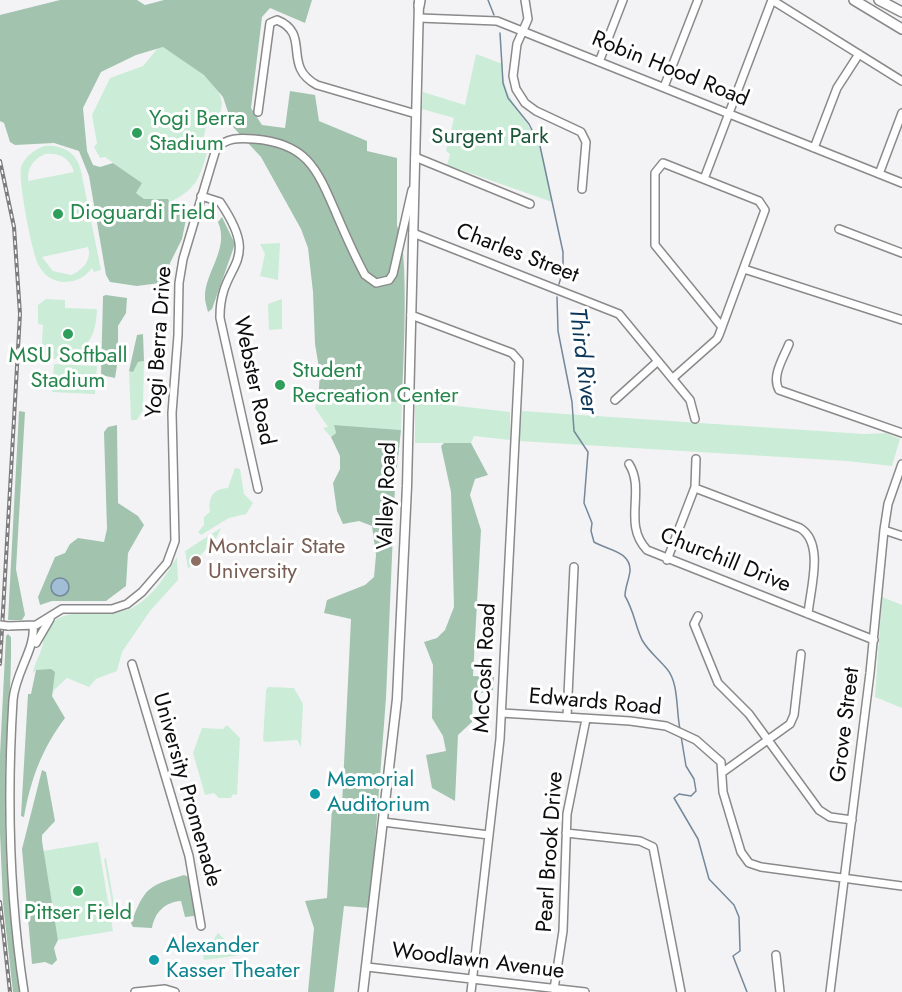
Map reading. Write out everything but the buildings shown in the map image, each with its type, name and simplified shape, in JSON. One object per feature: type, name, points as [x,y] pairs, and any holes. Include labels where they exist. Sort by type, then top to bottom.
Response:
[{"type":"highway","points":[[854,0],[901,29]]},
{"type":"highway","points":[[879,0],[902,12]]},
{"type":"main road","name":"Valley Road","points":[[363,992],[397,699],[411,315],[419,2]]},
{"type":"street","points":[[525,0],[528,19],[521,31],[513,69],[516,89],[525,103],[537,111],[581,132],[586,142],[582,189]]},
{"type":"street","points":[[600,62],[622,0]]},
{"type":"street","points":[[664,87],[698,0]]},
{"type":"street","points":[[704,179],[772,0],[902,81]]},
{"type":"street","name":"Robin Hood Road","points":[[419,18],[484,19],[521,31],[902,183]]},
{"type":"street","points":[[258,112],[270,23],[277,20],[289,25],[295,34],[298,65],[305,79],[317,85],[416,114]]},
{"type":"street","points":[[814,148],[837,88],[859,54]]},
{"type":"street","points":[[879,174],[902,113]]},
{"type":"street","name":"Yogi Berra Drive","points":[[33,626],[58,611],[112,609],[127,604],[142,592],[171,556],[175,541],[172,413],[178,335],[179,282],[213,155],[219,146],[229,140],[269,140],[293,148],[309,160],[317,172],[365,276],[376,283],[389,280],[393,274],[414,181]]},
{"type":"street","points":[[415,157],[530,204]]},
{"type":"street","points":[[673,378],[717,339],[722,327],[744,269],[765,210],[763,203],[668,164],[657,167],[655,173],[655,245],[722,327]]},
{"type":"street","name":"Webster Road","points":[[201,196],[220,202],[240,241],[239,257],[221,298],[220,318],[258,489]]},
{"type":"street","points":[[839,229],[902,253]]},
{"type":"street","name":"Charles Street","points":[[413,233],[619,314],[690,400],[695,419]]},
{"type":"street","points":[[744,269],[902,320]]},
{"type":"street","name":"McCosh Road","points":[[411,315],[507,352],[519,361],[502,713],[471,992]]},
{"type":"street","points":[[789,344],[777,376],[776,384],[779,390],[902,433]]},
{"type":"street","points":[[615,400],[658,361]]},
{"type":"street","points":[[667,560],[695,488],[696,459]]},
{"type":"street","name":"Churchill Drive","points":[[629,464],[635,477],[633,520],[638,536],[647,550],[667,560],[874,640]]},
{"type":"street","name":"Grove Street","points":[[830,992],[874,640],[884,530],[888,504],[902,464]]},
{"type":"street","points":[[695,488],[800,528],[808,534],[814,551],[808,614]]},
{"type":"street","points":[[884,530],[902,536]]},
{"type":"street","points":[[567,717],[574,567]]},
{"type":"street","points":[[21,665],[28,658],[45,625],[58,611]]},
{"type":"street","points":[[698,616],[694,624],[718,683],[749,714],[819,810],[830,817],[852,820]]},
{"type":"street","points":[[0,625],[33,626],[34,638],[21,665],[14,689],[9,809],[14,908],[24,992]]},
{"type":"street","points":[[801,654],[793,718],[787,727],[723,772],[722,788],[741,852],[749,862],[761,867],[902,886]]},
{"type":"street","name":"University Promenade","points":[[132,664],[189,856],[201,926]]},
{"type":"street","points":[[132,692],[141,696]]},
{"type":"street","name":"Edwards Road","points":[[502,713],[648,723],[681,731],[718,758],[723,772]]},
{"type":"street","name":"Pearl Brook Drive","points":[[554,989],[563,931],[566,833],[572,782],[586,718]]},
{"type":"street","points":[[383,822],[489,835]]},
{"type":"street","points":[[566,833],[640,841],[653,847],[681,992]]},
{"type":"street","points":[[776,955],[780,992]]},
{"type":"street","name":"Woodlawn Avenue","points":[[367,967],[585,992]]},
{"type":"street","points":[[135,992],[165,989],[175,992]]},
{"type":"green space","points":[[60,0],[137,0],[145,5],[164,0],[312,0],[305,23],[270,8],[262,17],[251,108],[262,125],[285,128],[290,91],[315,95],[319,121],[367,141],[367,151],[397,158],[397,226],[401,238],[405,282],[402,402],[318,399],[320,374],[315,344],[313,292],[308,248],[301,229],[261,157],[233,127],[223,97],[204,75],[163,47],[136,55],[101,72],[83,108],[87,151],[93,165],[100,167],[113,163],[142,183],[136,193],[144,199],[168,199],[171,206],[187,214],[182,239],[170,263],[167,282],[137,286],[110,282],[106,275],[89,176],[79,151],[54,143],[15,145],[10,142],[4,123],[0,121],[0,15]]},
{"type":"green space","name":"Yogi Berra Stadium","points":[[163,47],[207,77],[214,85],[222,103],[216,126],[206,127],[202,145],[210,140],[198,178],[187,192],[169,202],[168,199],[144,199],[135,192],[142,183],[105,157],[100,158],[94,147],[97,143],[92,115],[110,78],[143,66],[157,49]]},
{"type":"green space","name":"Surgent Park","points":[[476,54],[503,64],[503,76],[509,96],[541,150],[552,202],[447,165],[450,154],[446,151],[454,118],[422,109],[423,92],[465,105]]},
{"type":"green space","points":[[44,146],[63,148],[68,151],[76,159],[81,171],[101,270],[94,272],[92,268],[73,281],[58,281],[44,273],[36,259],[29,233],[21,167],[27,157]],"holes":[[[45,154],[63,157],[70,163],[74,172],[28,181],[33,163]],[[88,247],[89,252],[85,264],[71,275],[53,271],[42,257]]]},
{"type":"green space","points":[[222,217],[235,244],[212,309],[208,312],[205,300],[206,289],[221,242],[218,222]]},
{"type":"green space","points":[[280,243],[278,280],[260,276],[265,254],[260,244]]},
{"type":"green space","points":[[103,296],[127,298],[126,313],[118,326],[118,359],[115,378],[101,375]]},
{"type":"green space","name":"MSU Softball Stadium","points":[[46,299],[65,300],[65,308],[97,309],[93,333],[82,349],[74,354],[54,359],[41,359],[43,325],[38,324],[38,305]]},
{"type":"green space","points":[[282,299],[282,329],[269,330],[268,304]]},
{"type":"green space","points":[[143,334],[144,361],[138,362],[133,372],[129,371],[137,335]]},
{"type":"green space","points":[[144,361],[143,410],[137,420],[131,420],[129,371],[133,371],[138,362]]},
{"type":"green space","points":[[54,364],[97,366],[95,394],[52,392]]},
{"type":"green space","points":[[318,399],[402,402],[401,430],[334,425],[336,433],[331,437],[323,428],[328,427],[315,408]]},
{"type":"green space","points":[[415,401],[510,412],[510,440],[474,436],[471,443],[415,443]]},
{"type":"green space","points":[[19,411],[25,412],[16,569],[25,615],[22,620],[8,620]]},
{"type":"green space","points":[[522,411],[864,434],[886,433],[900,439],[892,466],[847,461],[519,441]]},
{"type":"green space","points":[[117,425],[118,503],[138,516],[144,525],[128,553],[126,586],[106,601],[52,601],[40,605],[38,597],[55,557],[65,553],[70,544],[78,538],[104,542],[107,529],[104,432],[108,427]]},
{"type":"green space","points":[[334,425],[401,430],[395,486],[386,698],[370,908],[344,906],[334,992],[308,992],[314,928],[305,901],[327,898],[332,807],[342,805],[351,619],[324,613],[327,600],[365,585],[374,577],[376,555],[372,526],[359,521],[343,524],[337,511],[333,483],[340,469],[340,456],[331,437],[336,433]]},
{"type":"green space","points":[[444,443],[471,443],[488,475],[475,479],[470,495],[481,530],[473,676],[494,677],[493,690],[473,695],[472,722],[458,735],[455,801],[432,788],[426,755],[446,751],[443,736],[432,718],[433,665],[424,642],[437,638],[445,630],[454,607],[451,492],[441,446]]},
{"type":"green space","points":[[235,468],[240,469],[244,494],[253,503],[246,514],[229,518],[201,535],[198,532],[204,525],[204,517],[210,512],[211,498],[215,492],[228,488]]},
{"type":"green space","points":[[221,528],[217,537],[188,569],[185,551]]},
{"type":"green space","points":[[177,557],[178,580],[150,611],[122,652],[117,671],[96,679],[89,687],[67,678],[54,690],[52,696],[36,670],[33,673],[43,645],[43,635],[51,624],[60,617],[71,614],[109,613],[132,608],[152,592]]},
{"type":"green space","points":[[882,597],[902,605],[902,708],[875,697]]},
{"type":"green space","points":[[8,634],[11,637],[11,655],[5,783],[6,835],[11,914],[20,992],[13,992],[3,903],[0,833],[0,754],[6,636]]},
{"type":"green space","points":[[51,669],[55,672],[52,696],[65,718],[38,764],[24,817],[21,816],[28,694],[31,694],[36,670]]},
{"type":"green space","points":[[268,687],[294,688],[303,704],[301,747],[297,740],[265,742],[263,740]]},
{"type":"green space","points":[[227,725],[240,738],[237,795],[233,794],[231,798],[219,798],[214,793],[205,795],[193,753],[202,728],[223,729]]},
{"type":"green space","points":[[42,770],[46,772],[55,821],[42,835],[58,940],[54,948],[57,960],[52,965],[45,962],[32,964],[22,849]]},
{"type":"green space","name":"Pittser Field","points":[[98,842],[113,931],[58,940],[43,851]]},
{"type":"green space","points":[[106,858],[116,914],[114,915],[104,859]]},
{"type":"green space","points":[[184,875],[189,877],[195,908],[194,916],[185,917],[181,901],[175,902],[162,909],[152,928],[133,927],[131,923],[144,895],[162,882]]},
{"type":"green space","points":[[218,933],[241,955],[204,960],[203,955]]},
{"type":"water","points":[[60,578],[67,580],[69,587],[67,594],[60,596],[53,594],[51,587],[53,580]]},
{"type":"waterway","name":"Third River","points":[[488,0],[494,15]]},
{"type":"waterway","name":"Third River","points":[[500,33],[503,83],[508,98],[529,124],[540,146],[563,252],[563,270],[559,284]]},
{"type":"waterway","name":"Third River","points":[[557,297],[558,331],[572,402],[574,431],[588,452],[584,503],[592,523],[591,531],[594,542],[627,559],[630,571],[625,596],[642,640],[664,665],[674,682],[680,729]]},
{"type":"waterway","name":"Third River","points":[[681,736],[686,766],[694,779],[696,791],[691,796],[679,794],[674,798],[698,839],[709,879],[734,905],[739,917],[740,951],[733,956],[747,992]]},
{"type":"railway","points":[[0,161],[14,227],[20,314],[0,664]]},
{"type":"railway","points":[[0,902],[10,992]]},
{"type":"place","name":"Yogi Berra Stadium","points":[[137,133]]},
{"type":"place","name":"Dioguardi Field","points":[[58,214]]},
{"type":"place","name":"MSU Softball Stadium","points":[[68,334]]},
{"type":"place","name":"Student Recreation Center","points":[[280,385]]},
{"type":"place","name":"Montclair State University","points":[[196,561]]},
{"type":"place","name":"Memorial Auditorium","points":[[315,794]]},
{"type":"place","name":"Pittser Field","points":[[78,891]]},
{"type":"place","name":"Alexander Kasser Theater","points":[[154,960]]}]
